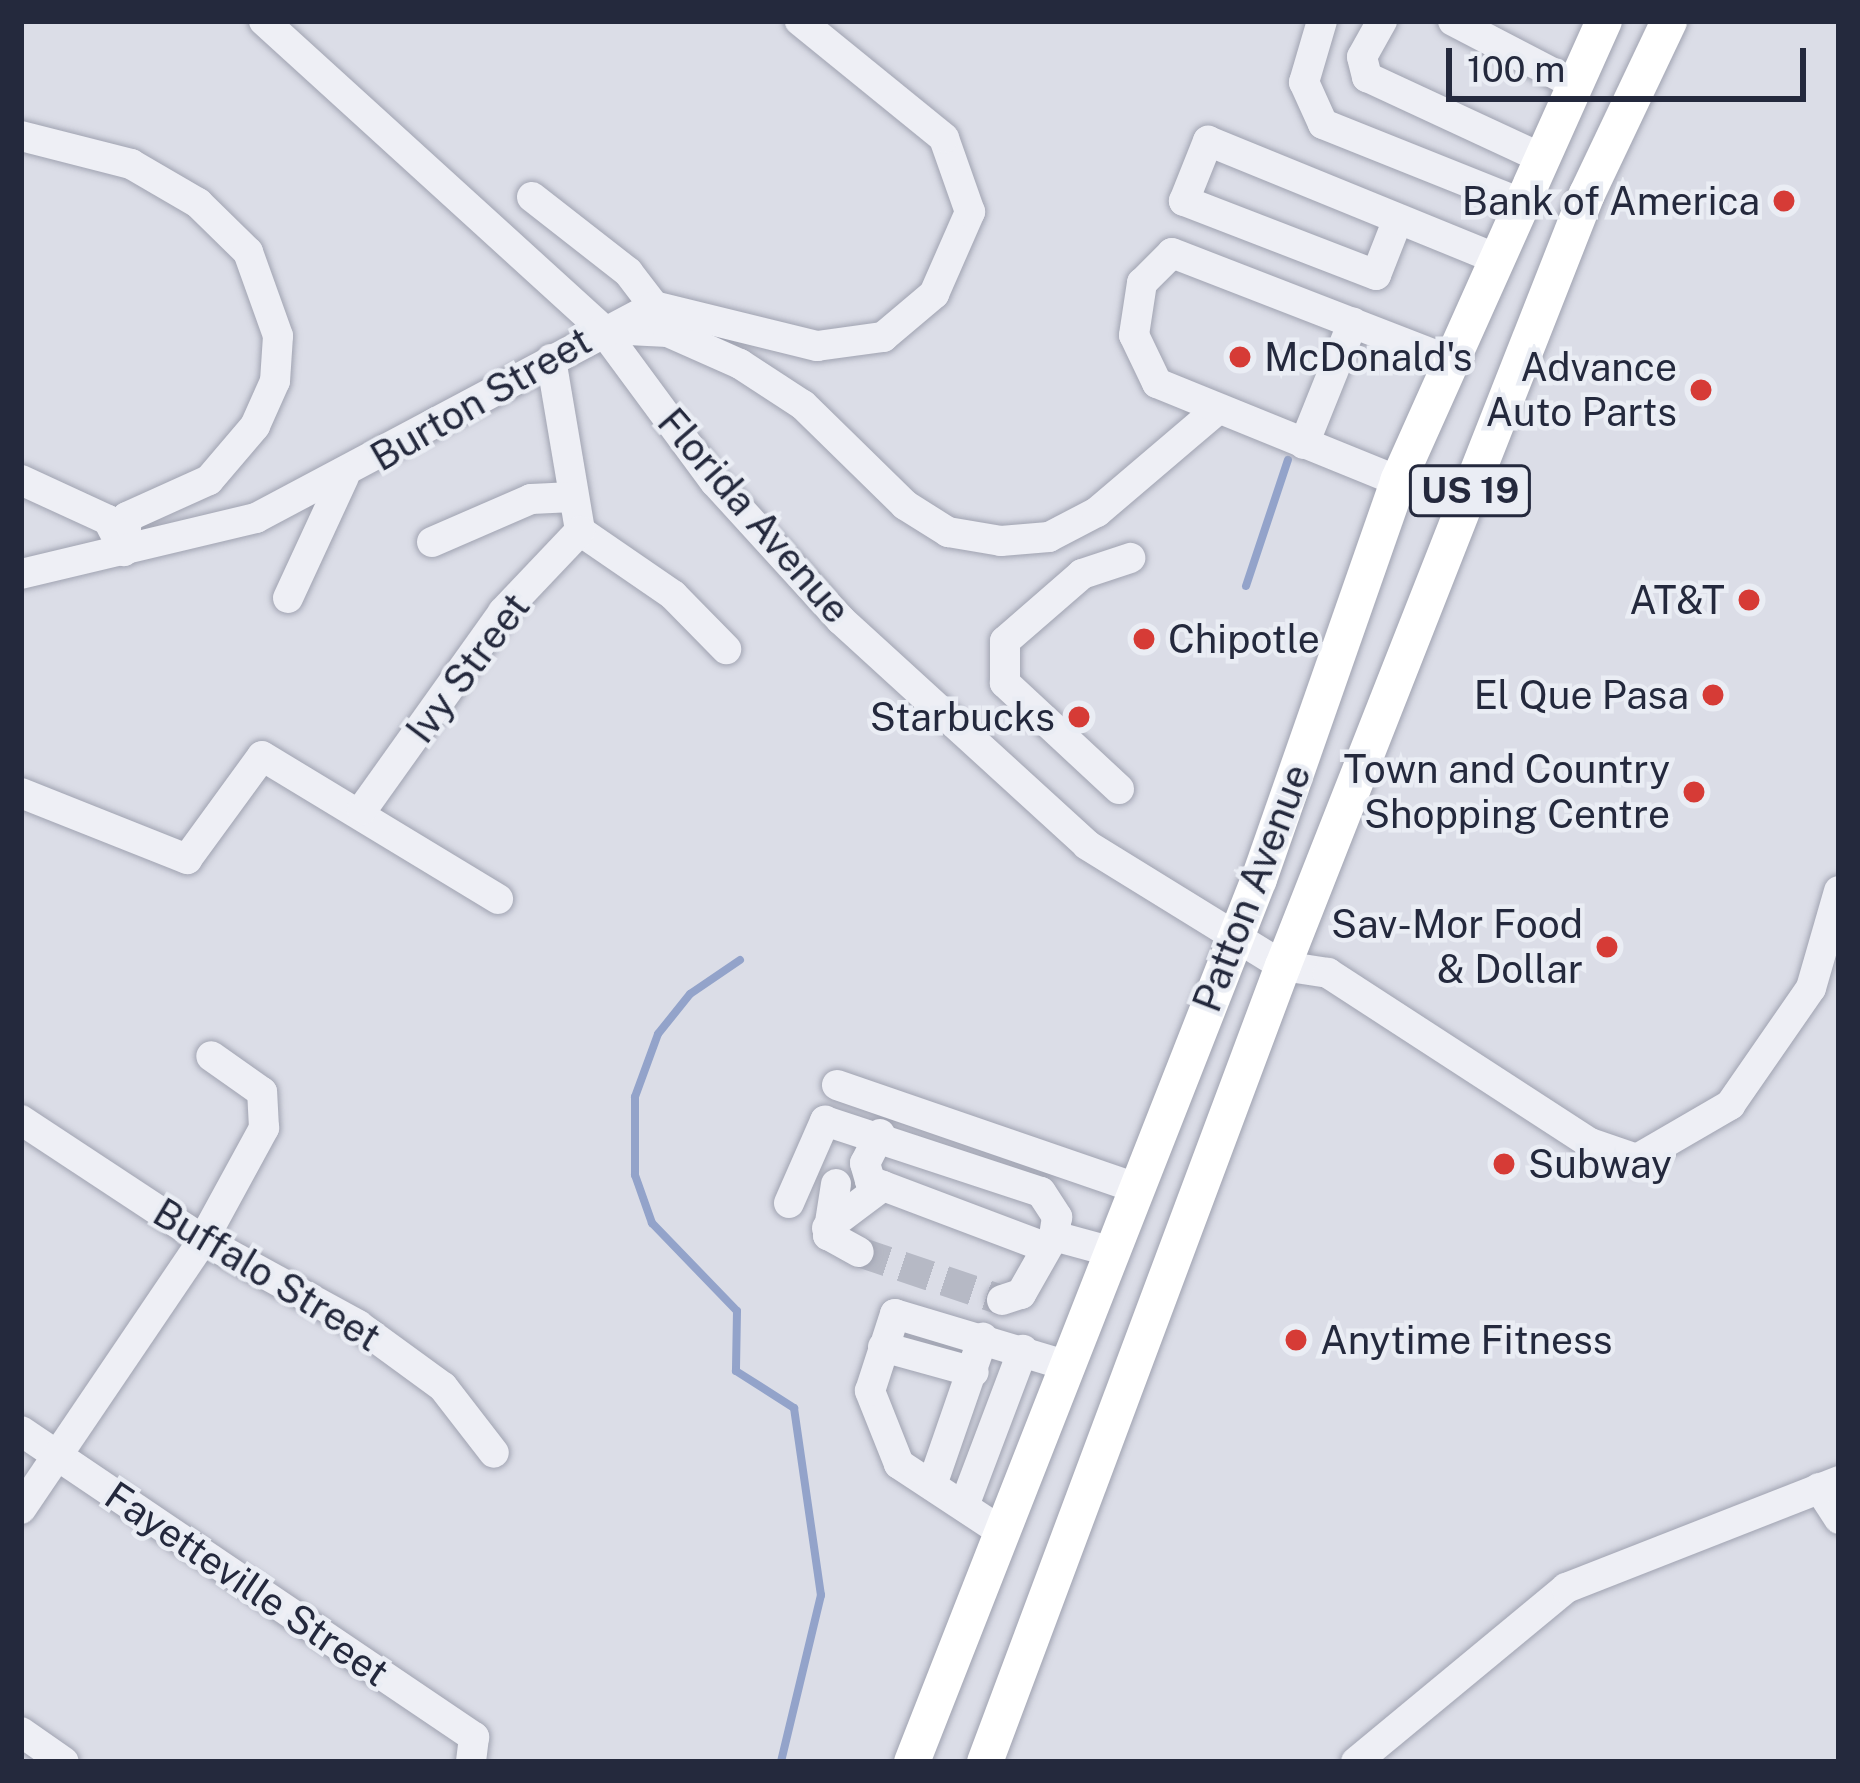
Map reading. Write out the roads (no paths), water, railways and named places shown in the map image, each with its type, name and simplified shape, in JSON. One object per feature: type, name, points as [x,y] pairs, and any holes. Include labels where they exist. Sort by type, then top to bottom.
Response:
[{"type":"main road","name":"Patton Avenue","points":[[912,1762],[1232,939],[1398,482],[1518,202],[1604,21]]},
{"type":"main road","name":"Patton Avenue","points":[[997,1756],[1282,966],[1587,194],[1669,21]]},
{"type":"street","name":"Florida Avenue","points":[[264,21],[602,329],[715,482],[841,620],[1087,845],[1282,966],[1328,973],[1590,1143],[1637,1159],[1730,1106],[1811,988],[1839,891]]},
{"type":"street","points":[[532,196],[628,272],[654,305],[817,346],[883,337],[934,294],[970,212],[944,138],[800,21]]},
{"type":"street","points":[[1322,21],[1304,82],[1323,124],[1518,202]]},
{"type":"street","points":[[1382,21],[1362,57],[1367,76],[1539,157]]},
{"type":"street","points":[[1453,21],[1574,84]]},
{"type":"street","points":[[21,136],[131,164],[198,203],[248,252],[278,336],[275,381],[255,426],[209,480],[127,517],[124,551]]},
{"type":"street","points":[[1398,219],[1376,275],[1184,202],[1208,140],[1494,258]]},
{"type":"street","points":[[1398,482],[1157,383],[1141,361],[1135,306],[1157,263],[1172,253],[1450,361]]},
{"type":"street","points":[[602,329],[654,305]]},
{"type":"street","points":[[1304,444],[1353,322]]},
{"type":"street","name":"Burton Street","points":[[21,574],[256,518],[344,477],[602,329],[668,332],[740,364],[803,405],[891,493],[948,532],[1000,541],[1049,537],[1097,512],[1217,410]]},
{"type":"street","points":[[551,359],[580,531],[673,595],[726,649]]},
{"type":"street","points":[[288,598],[344,477]]},
{"type":"street","points":[[21,480],[108,520],[124,551]]},
{"type":"street","points":[[433,542],[531,499],[573,497]]},
{"type":"street","name":"Ivy Street","points":[[362,810],[503,612],[580,531]]},
{"type":"street","points":[[1119,788],[1005,682],[1005,640],[1082,574],[1130,558]]},
{"type":"street","points":[[21,793],[187,859],[262,756],[362,810],[498,899]]},
{"type":"street","points":[[21,1509],[203,1240],[264,1128],[267,1105],[251,1082],[211,1056]]},
{"type":"street","points":[[837,1084],[1134,1187]]},
{"type":"street","name":"Buffalo Street","points":[[21,1120],[203,1240],[358,1325],[443,1387],[494,1453]]},
{"type":"street","points":[[789,1203],[825,1121],[870,1131],[1041,1192],[1057,1217],[1021,1294],[1002,1300]]},
{"type":"street","points":[[827,1228],[840,1174],[870,1131]]},
{"type":"street","points":[[870,1131],[864,1173],[884,1186],[1048,1241],[1109,1251]]},
{"type":"street","points":[[827,1228],[884,1186]]},
{"type":"street","points":[[827,1228],[859,1252]]},
{"type":"street","points":[[1000,1530],[899,1464],[870,1391],[896,1314],[1065,1365]]},
{"type":"street","points":[[932,1485],[983,1338]]},
{"type":"street","points":[[883,1347],[974,1372]]},
{"type":"street","points":[[964,1506],[1023,1350]]},
{"type":"street","name":"Fayetteville Street","points":[[21,1431],[472,1749]]},
{"type":"street","points":[[980,1464],[1022,1473]]},
{"type":"street","points":[[1367,1758],[1566,1588],[1829,1484],[1839,1519]]},
{"type":"street","points":[[21,1732],[64,1762]]},
{"type":"waterway","points":[[1246,586],[1288,460]]},
{"type":"waterway","points":[[740,960],[690,994],[658,1034],[635,1097],[635,1175],[652,1223],[737,1311],[736,1371],[794,1408],[821,1595],[781,1762]]},
{"type":"tunnel","points":[[859,1252],[1002,1300]]},
{"type":"place","name":"Bank of America","points":[[1784,201]]},
{"type":"place","name":"McDonald's","points":[[1240,357]]},
{"type":"place","name":"Advance Auto Parts","points":[[1701,390]]},
{"type":"place","name":"AT&T","points":[[1749,600]]},
{"type":"place","name":"Chipotle","points":[[1144,639]]},
{"type":"place","name":"El Que Pasa","points":[[1713,695]]},
{"type":"place","name":"Starbucks","points":[[1079,717]]},
{"type":"place","name":"Town and Country Shopping Centre","points":[[1694,792]]},
{"type":"place","name":"Sav-Mor Food & Dollar","points":[[1607,947]]},
{"type":"place","name":"Subway","points":[[1504,1164]]},
{"type":"place","name":"Anytime Fitness","points":[[1296,1340]]}]
